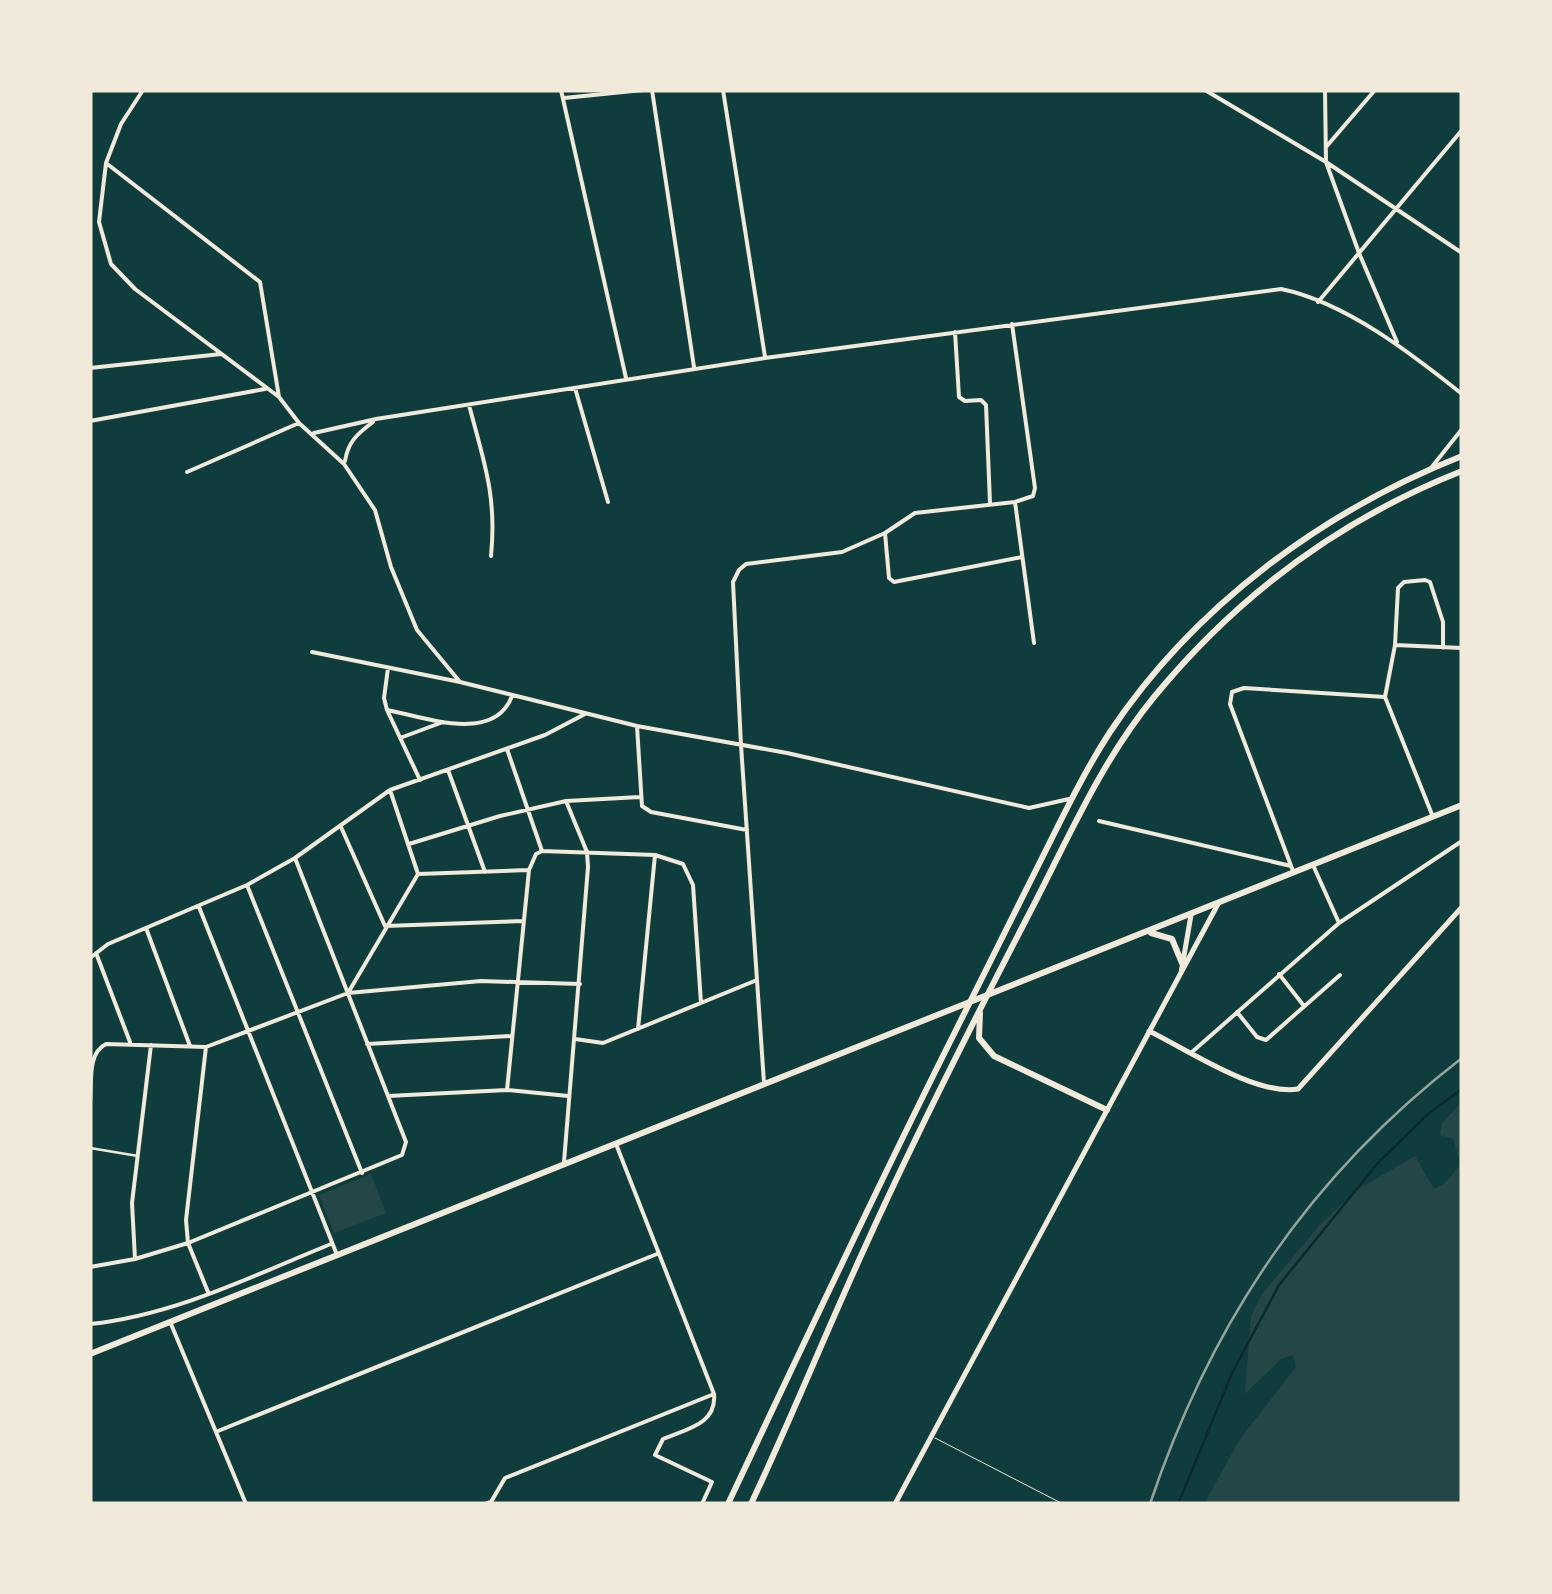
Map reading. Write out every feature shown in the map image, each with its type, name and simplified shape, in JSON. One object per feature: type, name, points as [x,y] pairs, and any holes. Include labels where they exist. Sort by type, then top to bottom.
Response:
[{"type":"main road","points":[[728,1504],[854,1237],[1072,798],[1111,730],[1214,613],[1297,543],[1364,501],[1462,456]]},
{"type":"main road","points":[[752,1504],[866,1245],[982,1002],[1107,763],[1156,694],[1265,584],[1298,558],[1378,508],[1462,471]]},
{"type":"main road","points":[[90,1354],[1146,933],[1292,869],[1314,865],[1462,805]]},
{"type":"main road","points":[[896,1504],[1220,902]]},
{"type":"main road","points":[[1149,1032],[1258,1086],[1298,1089],[1462,907]]},
{"type":"main road","points":[[1180,976],[1186,929],[1192,914]]},
{"type":"main road","points":[[1146,933],[1160,933],[1172,939],[1182,963]]},
{"type":"main road","points":[[982,1002],[978,1028],[984,1048],[1107,1110]]},
{"type":"street","points":[[144,90],[121,124],[106,163],[99,222],[111,264],[135,290],[279,398],[344,464],[375,510],[417,630],[460,682]]},
{"type":"street","points":[[561,90],[626,379]]},
{"type":"street","points":[[563,98],[644,90]]},
{"type":"street","points":[[652,90],[695,369]]},
{"type":"street","points":[[722,90],[765,358]]},
{"type":"street","points":[[1205,90],[1326,162],[1462,253]]},
{"type":"street","points":[[1325,90],[1326,162],[1359,254],[1398,343]]},
{"type":"street","points":[[1326,147],[1375,90]]},
{"type":"street","points":[[1318,302],[1462,130]]},
{"type":"street","points":[[106,163],[260,282],[279,398]]},
{"type":"street","points":[[314,433],[376,419],[765,358],[1282,290],[1318,302],[1398,343],[1462,394]]},
{"type":"street","points":[[764,1083],[734,582],[738,570],[746,564],[842,552],[916,513],[1014,502],[1033,496],[1012,324]]},
{"type":"street","points":[[954,332],[959,397],[986,404],[990,503]]},
{"type":"street","points":[[90,368],[221,354]]},
{"type":"street","points":[[576,388],[608,502]]},
{"type":"street","points":[[90,421],[266,389]]},
{"type":"street","points":[[468,406],[492,494],[495,518],[491,556]]},
{"type":"street","points":[[344,464],[346,449],[355,436],[376,419]]},
{"type":"street","points":[[187,472],[300,423]]},
{"type":"street","points":[[1431,468],[1462,429]]},
{"type":"street","points":[[1014,502],[1034,643]]},
{"type":"street","points":[[884,533],[889,578],[894,582],[1022,557]]},
{"type":"street","points":[[1433,817],[1385,698],[1395,645],[1398,588],[1404,582],[1430,582],[1443,622],[1444,648]]},
{"type":"street","points":[[1395,645],[1462,648]]},
{"type":"street","points":[[312,652],[460,682],[637,726],[924,782],[1029,808],[1072,798]]},
{"type":"street","points":[[388,668],[384,698],[387,710],[420,780]]},
{"type":"street","points":[[1292,869],[1230,698],[1232,692],[1244,688],[1385,698]]},
{"type":"street","points":[[387,710],[471,725],[486,723],[507,709],[512,696]]},
{"type":"street","points":[[90,958],[108,944],[247,886],[342,827],[390,790],[545,735],[585,714]]},
{"type":"street","points":[[400,738],[446,721]]},
{"type":"street","points":[[637,726],[642,806],[651,812],[747,830]]},
{"type":"street","points":[[507,749],[542,851]]},
{"type":"street","points":[[448,770],[485,872]]},
{"type":"street","points":[[348,993],[418,874],[390,790]]},
{"type":"street","points":[[409,844],[566,801],[640,797]]},
{"type":"street","points":[[564,1162],[587,852],[566,801]]},
{"type":"street","points":[[1099,822],[1292,869]]},
{"type":"street","points":[[342,827],[385,926]]},
{"type":"street","points":[[1192,1052],[1338,924],[1462,842]]},
{"type":"street","points":[[507,1090],[529,870],[536,854],[542,851],[655,855],[683,864],[693,885],[701,1004]]},
{"type":"street","points":[[638,1029],[655,855]]},
{"type":"street","points":[[90,1267],[134,1260],[188,1243],[393,1161],[406,1148],[295,858]]},
{"type":"street","points":[[1314,865],[1338,924]]},
{"type":"street","points":[[418,874],[529,870]]},
{"type":"street","points":[[247,886],[362,1173]]},
{"type":"street","points":[[199,907],[337,1254]]},
{"type":"street","points":[[385,926],[524,921]]},
{"type":"street","points":[[146,928],[190,1046]]},
{"type":"street","points":[[96,953],[130,1044]]},
{"type":"street","points":[[1279,974],[1304,1006]]},
{"type":"street","points":[[1236,1012],[1257,1037],[1266,1040],[1340,975]]},
{"type":"street","points":[[90,1103],[94,1054],[106,1044],[206,1047],[348,993],[519,980],[580,984]]},
{"type":"street","points":[[575,1038],[603,1043],[757,980]]},
{"type":"street","points":[[367,1044],[512,1036]]},
{"type":"street","points":[[134,1260],[132,1203],[151,1045]]},
{"type":"street","points":[[206,1047],[186,1220],[188,1243],[208,1293]]},
{"type":"street","points":[[388,1096],[507,1090],[568,1096]]},
{"type":"street","points":[[616,1142],[714,1394],[716,1406],[712,1415],[663,1439],[655,1455],[712,1482],[702,1504]]},
{"type":"street","points":[[90,1148],[138,1156]]},
{"type":"street","points":[[90,1324],[140,1318],[333,1244]]},
{"type":"street","points":[[218,1431],[658,1254]]},
{"type":"street","points":[[170,1322],[246,1504]]},
{"type":"street","points":[[489,1503],[504,1478],[714,1394]]},
{"type":"lane","points":[[932,1436],[1062,1503]]},
{"type":"shaded area","points":[[1462,1102],[1462,1504],[1204,1504],[1240,1439],[1296,1367],[1293,1355],[1281,1359],[1245,1394],[1251,1316],[1262,1294],[1320,1225],[1357,1190],[1415,1156],[1434,1189],[1445,1183],[1461,1164],[1453,1139],[1440,1135],[1442,1123]]},
{"type":"shaded area","points":[[371,1174],[386,1213],[334,1233],[319,1195]]},
{"type":"waterway","points":[[1178,1504],[1233,1371],[1279,1285],[1377,1164],[1428,1114],[1462,1089]]},
{"type":"tram line","points":[[1150,1504],[1203,1374],[1272,1257],[1358,1151],[1407,1103],[1462,1058]]}]
